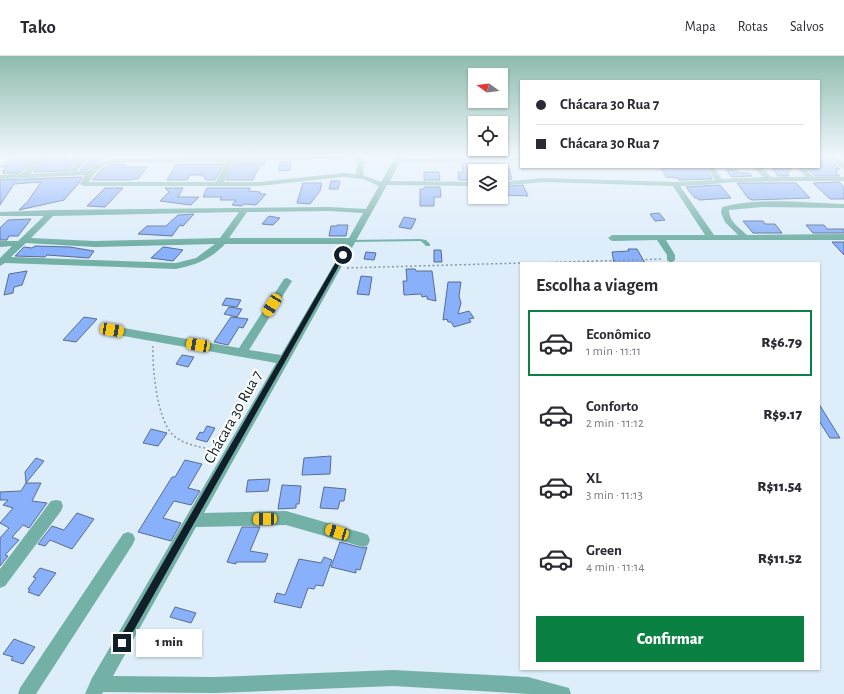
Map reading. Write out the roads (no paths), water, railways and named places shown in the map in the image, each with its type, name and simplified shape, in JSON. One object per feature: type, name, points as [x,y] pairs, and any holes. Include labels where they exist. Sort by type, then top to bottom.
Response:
[{"type":"street","name":"Chácara 30 Rua 7","points":[[96,689],[284,360],[367,211],[384,186]]},
{"type":"street","points":[[676,186],[711,237]]},
{"type":"street","points":[[744,236],[725,217],[725,209],[729,206],[844,206]]},
{"type":"street","points":[[0,214],[52,212],[329,209],[367,211]]},
{"type":"street","points":[[1,262],[193,264],[204,258],[222,242],[245,210]]},
{"type":"street","points":[[1,262],[52,212]]},
{"type":"street","points":[[612,238],[744,236],[844,237]]},
{"type":"street","points":[[660,238],[671,255],[671,260]]},
{"type":"street","points":[[0,244],[23,241],[95,244],[200,241],[350,241]]},
{"type":"street","points":[[242,352],[287,281]]},
{"type":"street","points":[[112,330],[284,360]]},
{"type":"street","points":[[0,581],[56,506]]},
{"type":"street","points":[[193,520],[286,518],[363,540]]},
{"type":"street","points":[[26,694],[128,539]]},
{"type":"street","points":[[96,689],[393,678],[528,685],[563,694]]},
{"type":"lane","points":[[350,241],[420,240],[424,241],[428,246]]}]
